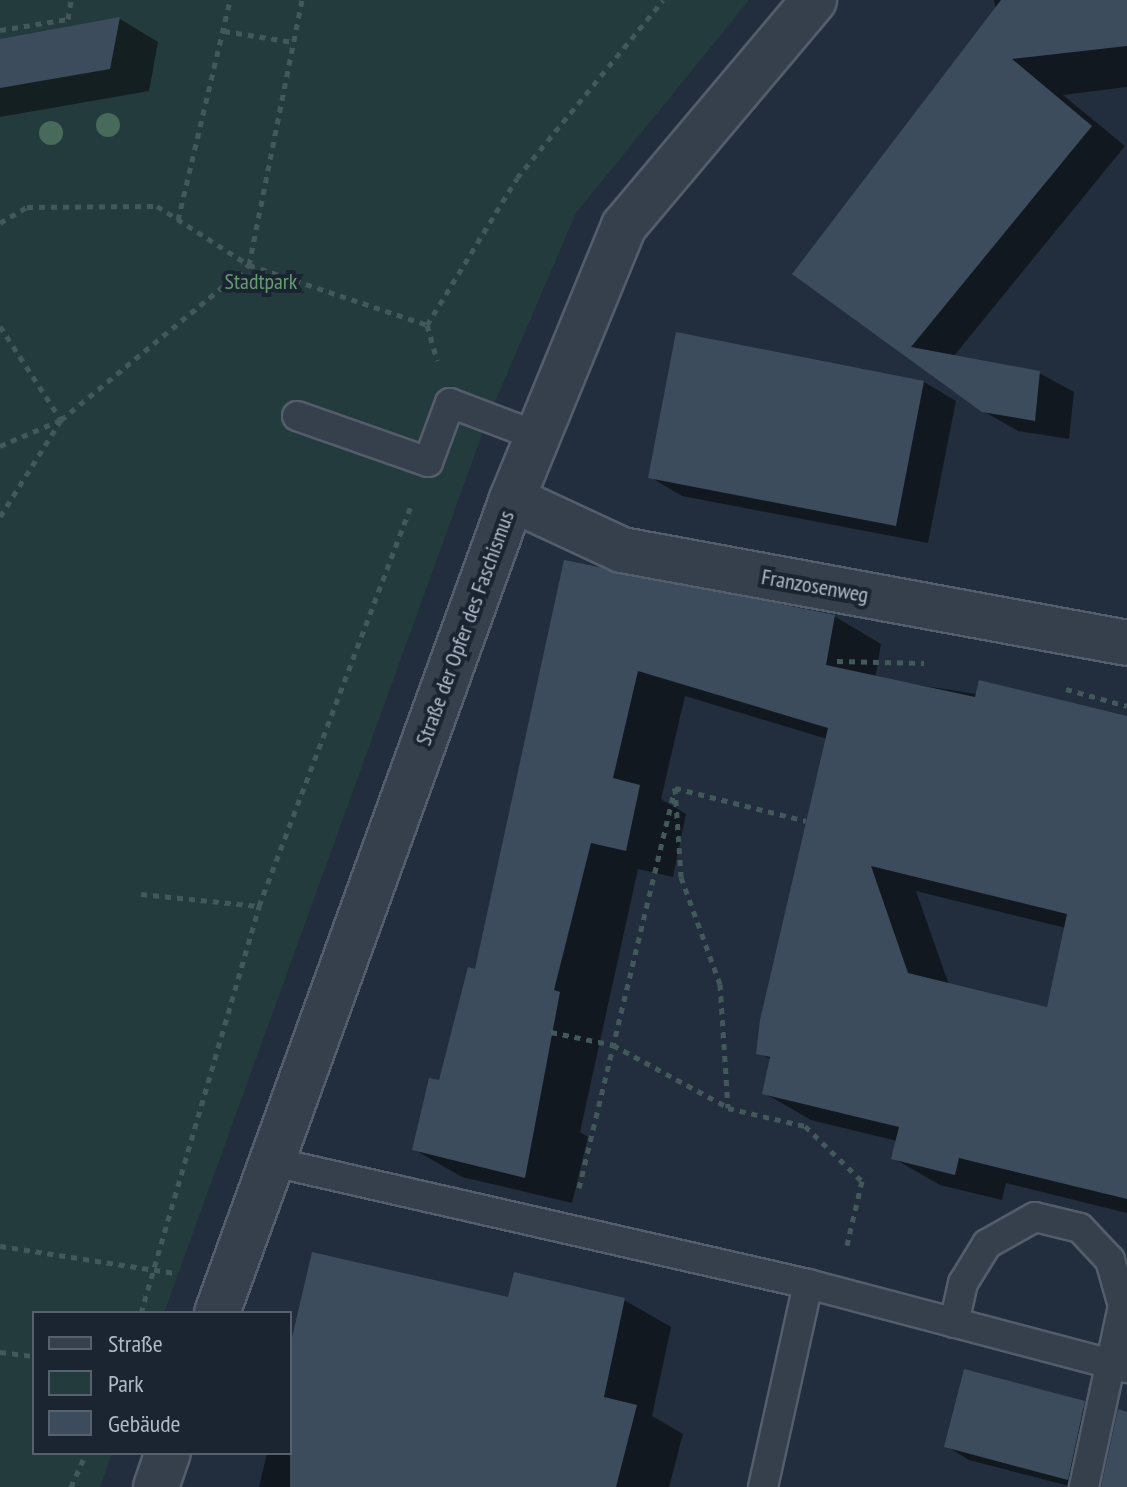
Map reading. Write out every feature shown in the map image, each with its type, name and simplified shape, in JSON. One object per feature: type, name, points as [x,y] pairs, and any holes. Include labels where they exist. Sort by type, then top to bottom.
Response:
[{"type":"street","name":"Straße der Opfer des Faschismus","points":[[218,1311],[269,1161],[512,499],[624,226],[814,0]]},
{"type":"street","name":"Franzosenweg","points":[[512,499],[622,550],[1127,643]]},
{"type":"street","points":[[156,1487],[167,1455]]},
{"type":"lane","points":[[297,416],[428,462],[450,403],[537,436]]},
{"type":"lane","points":[[269,1161],[808,1284],[1121,1366]]},
{"type":"lane","points":[[954,1323],[963,1283],[987,1244],[1035,1217],[1080,1228],[1110,1260],[1123,1306],[1121,1366],[1084,1487]]},
{"type":"lane","points":[[763,1487],[808,1284]]},
{"type":"path","points":[[0,30],[68,19],[71,0]]},
{"type":"path","points":[[178,220],[230,0]]},
{"type":"path","points":[[0,446],[61,420],[249,265],[302,0]]},
{"type":"path","points":[[450,403],[427,325],[517,178],[663,0]]},
{"type":"path","points":[[224,31],[293,42]]},
{"type":"path","points":[[0,223],[27,207],[157,206],[249,265],[427,325]]},
{"type":"path","points":[[0,326],[61,420]]},
{"type":"path","points":[[0,517],[61,420]]},
{"type":"path","points":[[142,1311],[259,906],[428,462]]},
{"type":"path","points":[[837,661],[928,663]]},
{"type":"path","points":[[1051,685],[1127,706]]},
{"type":"path","points":[[675,788],[806,821]]},
{"type":"path","points":[[569,1229],[675,788]]},
{"type":"path","points":[[675,788],[681,877],[720,984],[728,1108]]},
{"type":"path","points":[[141,894],[259,906]]},
{"type":"path","points":[[551,1032],[613,1045],[728,1108],[805,1126],[862,1181],[836,1291]]},
{"type":"path","points":[[0,1246],[156,1266],[178,1274]]},
{"type":"path","points":[[0,1352],[32,1356]]},
{"type":"path","points":[[71,1487],[85,1455]]},
{"type":"green space","name":"Stadtpark","points":[[0,0],[749,0],[576,213],[488,418],[165,1311],[32,1311],[32,1455],[111,1455],[100,1487],[0,1487]]},
{"type":"building","points":[[1001,0],[1127,0],[1127,46],[1012,59],[1092,126],[911,347],[1040,371],[1035,421],[982,412],[792,274]]},
{"type":"building","points":[[120,17],[110,69],[0,88],[0,39]]},
{"type":"building","points":[[676,332],[924,381],[896,526],[648,478]]},
{"type":"building","points":[[564,560],[835,615],[826,665],[975,697],[979,680],[1127,716],[1127,1199],[959,1158],[955,1175],[891,1159],[899,1127],[762,1094],[770,1057],[756,1054],[760,1020],[828,728],[638,671],[613,778],[640,785],[626,851],[591,843],[554,990],[560,992],[525,1178],[412,1150],[429,1078],[439,1080],[468,967],[475,969]],"holes":[[[871,866],[1067,914],[1047,1007],[908,973]]]},
{"type":"building","points":[[312,1252],[508,1297],[514,1272],[625,1298],[604,1397],[637,1405],[616,1487],[290,1487],[292,1337]]},
{"type":"building","points":[[964,1369],[1085,1401],[1068,1480],[944,1447]]},
{"type":"building","points":[[1118,1409],[1127,1412],[1127,1487],[1101,1487]]}]
